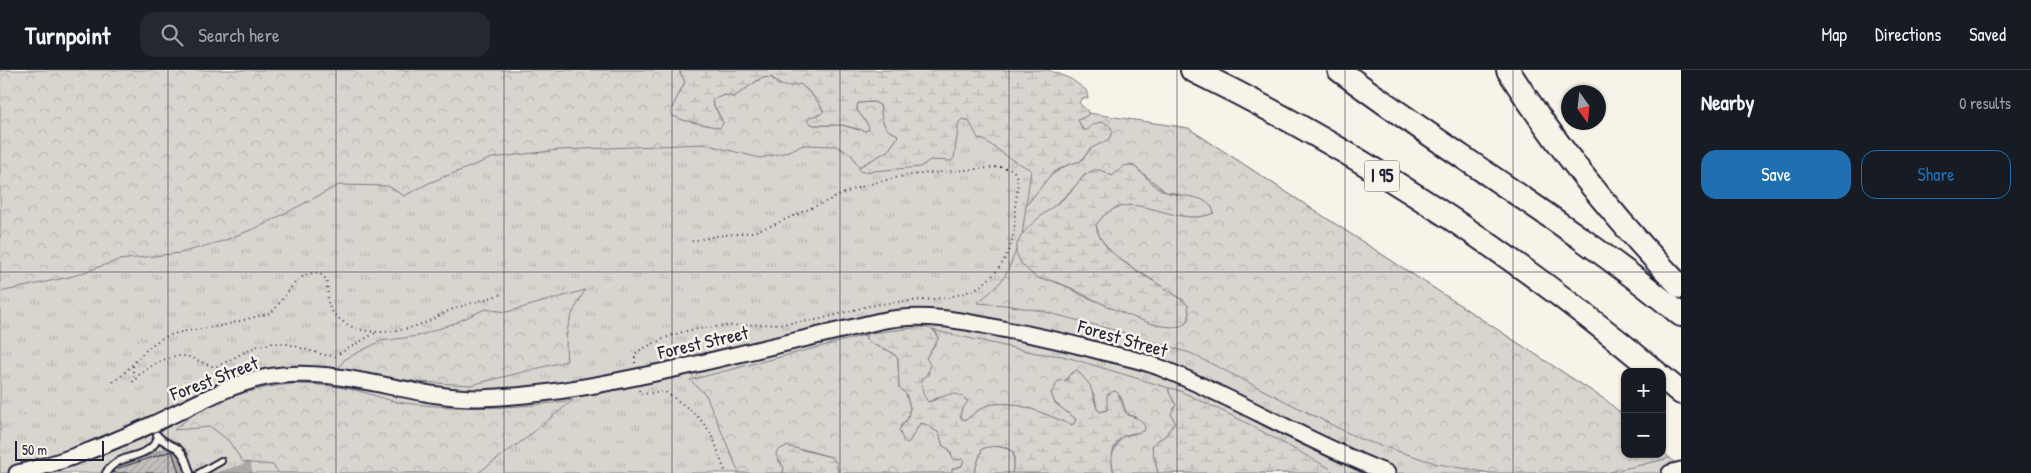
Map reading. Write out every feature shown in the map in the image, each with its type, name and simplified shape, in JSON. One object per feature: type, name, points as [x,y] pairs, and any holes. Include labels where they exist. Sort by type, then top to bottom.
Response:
[{"type":"highway","name":"I 95","points":[[1192,70],[1298,126],[1430,206],[1524,270],[1604,329],[1651,368]]},
{"type":"highway","points":[[1339,70],[1403,116],[1553,217],[1681,315]]},
{"type":"highway","points":[[1508,70],[1547,129],[1583,178],[1630,234],[1681,287]]},
{"type":"highway","points":[[1666,380],[1681,392]]},
{"type":"street","name":"Forest Street","points":[[17,473],[65,460],[155,431],[242,384],[268,377],[289,375],[328,376],[419,393],[474,398],[543,394],[636,377],[889,319],[917,317],[942,318],[1080,346],[1160,367],[1350,458],[1387,473]]},
{"type":"street","points":[[1670,473],[1681,470]]},
{"type":"lane","points":[[106,473],[108,468],[116,463],[149,450],[156,444],[155,431]]},
{"type":"lane","points":[[155,431],[184,456],[190,473]]},
{"type":"lane","points":[[200,473],[221,461]]},
{"type":"path","points":[[688,242],[716,236],[753,232],[854,189],[909,175],[1000,167],[1012,170],[1017,178],[1014,229],[1007,255],[999,270],[976,288],[936,299],[880,304],[810,321],[767,325],[734,325],[684,332],[664,338],[638,351],[635,355],[635,363],[640,394],[665,392],[697,415],[707,428],[726,473]]},
{"type":"path","points":[[113,382],[134,366],[151,346],[166,337],[268,314],[274,310],[298,281],[314,273],[321,276],[327,282],[329,306],[341,321],[359,329],[377,332],[400,330],[424,323],[448,311],[502,294]]},
{"type":"path","points":[[134,366],[133,382],[151,366],[169,357],[181,355],[211,366],[218,366],[255,347],[266,344],[288,344],[324,355],[335,356],[377,332]]},
{"type":"green space","points":[[0,70],[679,70],[685,82],[671,111],[683,120],[712,126],[722,120],[712,102],[713,99],[725,95],[734,97],[757,81],[769,77],[778,85],[801,84],[819,103],[824,111],[822,114],[814,116],[810,123],[814,125],[842,125],[859,130],[868,125],[857,110],[858,103],[874,102],[880,105],[882,119],[888,130],[897,134],[898,137],[888,151],[859,167],[851,154],[836,146],[804,145],[783,153],[760,158],[704,144],[559,150],[492,158],[429,183],[404,196],[388,186],[339,185],[263,225],[223,241],[180,253],[119,260],[73,276],[0,292]]},
{"type":"green space","points":[[569,70],[769,70],[1188,128],[1607,401],[1621,413],[1621,458],[1666,458],[1666,455],[1681,468],[1681,473],[0,473],[0,208]]},
{"type":"green space","points":[[679,70],[1048,70],[1071,79],[1086,90],[1088,98],[1082,98],[1079,103],[1088,111],[1088,115],[1078,120],[1083,130],[1088,130],[1094,124],[1102,122],[1108,125],[1113,132],[1109,139],[1090,149],[1081,161],[1067,165],[1052,173],[1026,206],[1031,170],[978,138],[969,121],[963,119],[959,122],[954,158],[951,161],[930,160],[920,167],[862,172],[859,170],[859,167],[888,151],[898,137],[897,134],[886,127],[882,119],[880,105],[874,102],[858,103],[857,110],[869,129],[865,131],[842,125],[814,125],[807,121],[810,117],[821,114],[824,111],[807,90],[800,84],[784,86],[772,77],[761,78],[734,97],[725,95],[713,99],[712,102],[723,123],[720,128],[683,120],[671,115],[671,110],[685,82]]},
{"type":"green space","points":[[1088,113],[1188,128],[1607,401],[1621,413],[1621,458],[1666,458],[1666,454],[1670,458],[1606,473],[1490,473],[1438,464],[1360,439],[1190,353],[1042,311],[977,303],[1002,280],[1016,250],[1021,263],[1040,279],[1050,280],[1070,288],[1081,295],[1153,323],[1179,326],[1183,300],[1115,256],[1100,238],[1096,225],[1109,212],[1122,206],[1137,205],[1182,216],[1198,217],[1213,213],[1212,207],[1175,193],[1166,192],[1130,165],[1112,176],[1104,172],[1085,174],[1070,191],[1022,236],[1026,206],[1047,178],[1067,165],[1081,161],[1093,146],[1109,139],[1083,130],[1078,120]]},
{"type":"green space","points":[[1130,165],[1135,167],[1162,190],[1172,194],[1201,199],[1211,207],[1214,213],[1198,217],[1182,216],[1151,208],[1122,206],[1109,212],[1096,225],[1100,238],[1121,260],[1188,305],[1189,318],[1185,324],[1175,327],[1161,326],[1145,321],[1066,286],[1038,278],[1024,266],[1016,253],[1018,242],[1028,228],[1066,196],[1088,173],[1093,170],[1100,170],[1112,176],[1124,166]]},
{"type":"green space","points":[[585,290],[575,309],[567,331],[567,361],[471,385],[419,382],[337,370],[345,359],[381,341],[418,336],[455,323],[485,309],[507,312]]},
{"type":"green space","points":[[922,327],[933,330],[938,339],[926,358],[930,367],[921,380],[923,394],[928,402],[952,394],[962,397],[968,401],[961,411],[960,416],[962,419],[966,420],[986,406],[1007,404],[1029,408],[1071,425],[1074,424],[1076,419],[1055,403],[1051,393],[1058,381],[1067,380],[1069,375],[1077,370],[1090,385],[1097,409],[1100,412],[1107,410],[1107,395],[1114,391],[1117,392],[1125,412],[1143,423],[1144,431],[1124,436],[1116,443],[1112,458],[1114,473],[1012,473],[1013,452],[1007,448],[994,446],[982,449],[974,473],[952,473],[952,469],[962,466],[964,459],[954,460],[949,449],[943,446],[939,433],[920,423],[909,442],[904,442],[899,430],[908,418],[910,407],[906,394],[899,387],[898,359],[891,352],[874,345],[866,339],[866,335],[871,333]]},
{"type":"green space","points":[[932,330],[1036,353],[1063,356],[1169,388],[1169,392],[1176,405],[1172,414],[1175,422],[1165,436],[1154,443],[1152,447],[1158,473],[1114,473],[1111,457],[1119,441],[1122,437],[1140,432],[1136,417],[1127,413],[1121,398],[1114,391],[1108,402],[1107,410],[1101,412],[1097,409],[1094,394],[1073,372],[1067,380],[1062,381],[1051,393],[1055,403],[1076,419],[1074,424],[1071,425],[1029,408],[1007,404],[986,406],[966,420],[960,416],[961,411],[943,395],[928,402],[921,389],[921,380],[929,374],[926,358],[938,339],[937,333]]},
{"type":"green space","points":[[866,335],[866,339],[874,345],[891,352],[898,359],[899,387],[906,394],[910,407],[908,418],[900,426],[909,442],[920,423],[925,424],[939,433],[943,446],[949,449],[952,457],[964,459],[962,466],[956,467],[952,473],[838,473],[836,462],[831,457],[803,449],[778,460],[784,468],[783,473],[739,473],[706,395],[690,380]]},
{"type":"green space","points":[[291,384],[342,388],[398,402],[446,407],[510,407],[573,400],[525,439],[478,473],[279,473],[273,465],[243,462],[228,440],[211,427],[174,430],[196,413],[217,402],[254,390]]},
{"type":"green space","points":[[1169,388],[1178,390],[1241,420],[1329,468],[1334,473],[1158,473],[1152,447],[1154,443],[1165,436],[1175,422],[1171,414],[1176,405],[1169,392]]},
{"type":"green space","points":[[992,445],[1013,452],[1012,473],[974,473],[982,449]]},
{"type":"green space","points":[[786,446],[831,457],[836,462],[838,473],[783,473],[784,468],[776,455],[777,451]]},
{"type":"building","points":[[172,451],[179,473],[112,473],[116,469]]}]
